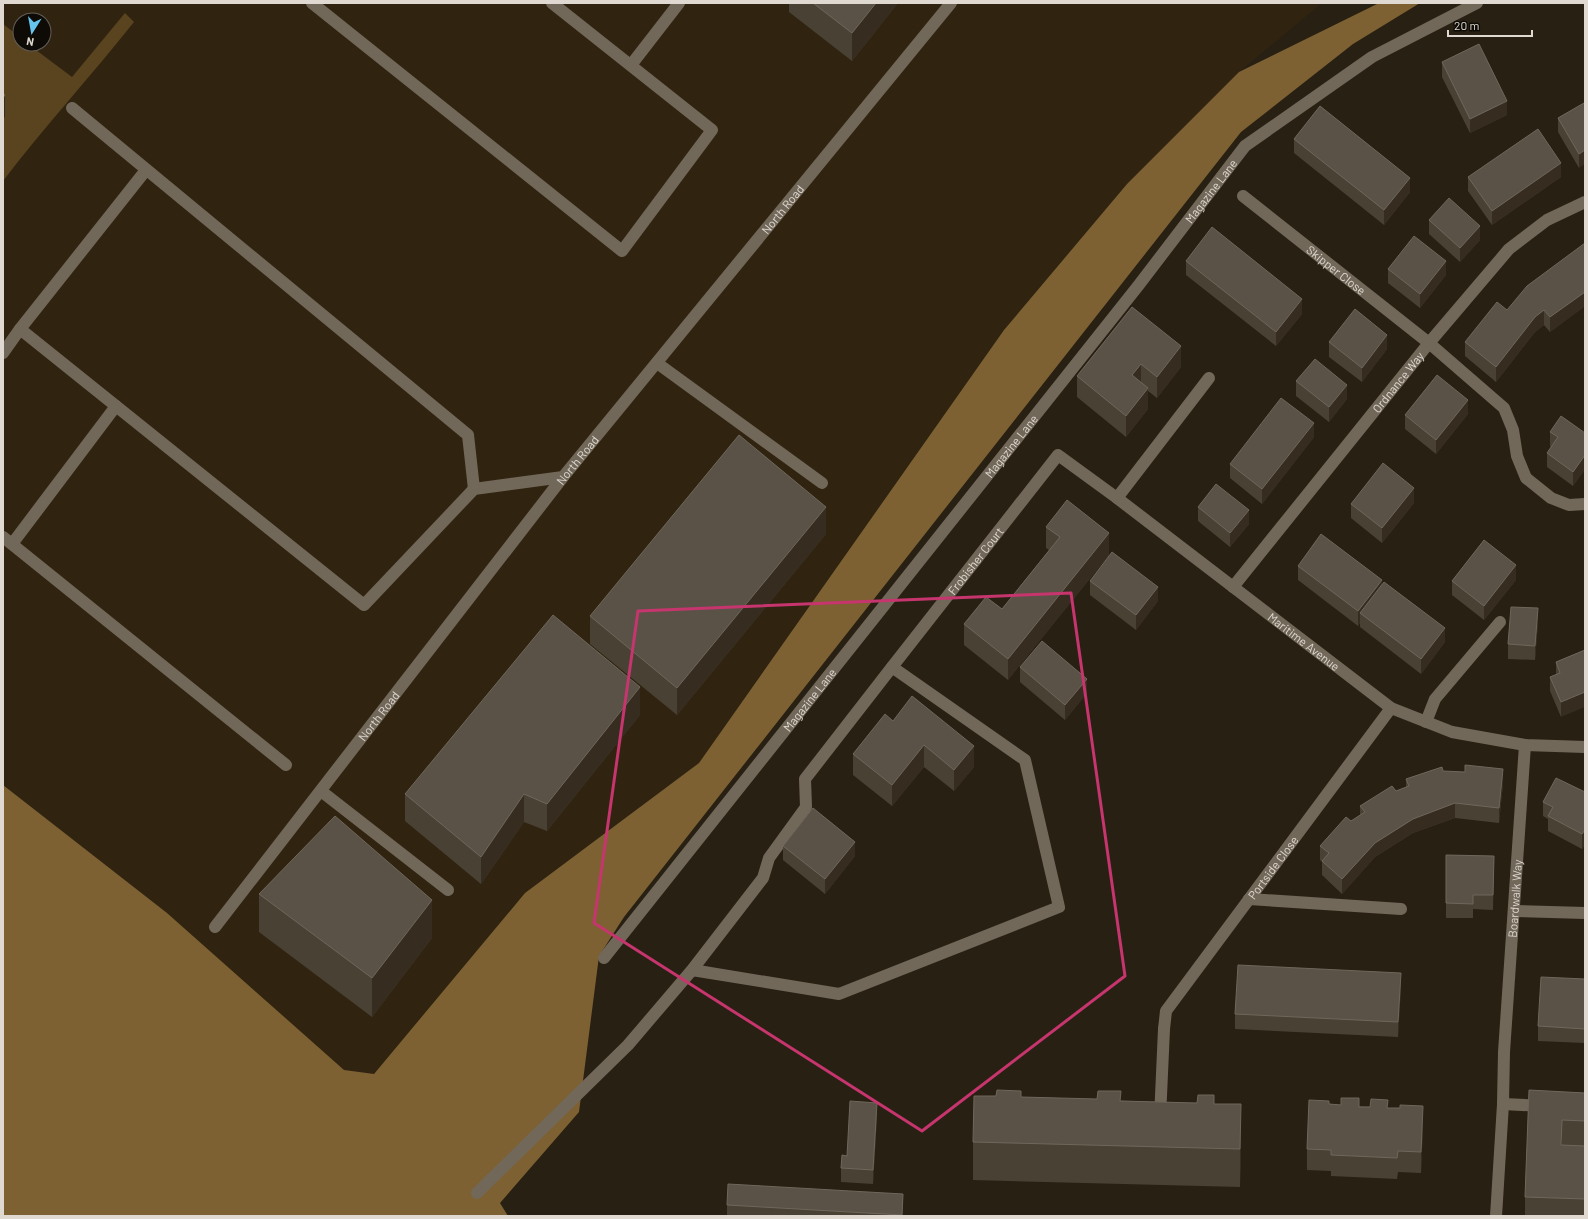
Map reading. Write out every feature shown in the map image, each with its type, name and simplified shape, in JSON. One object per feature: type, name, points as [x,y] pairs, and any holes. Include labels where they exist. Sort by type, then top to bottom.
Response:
[{"type":"street","points":[[312,3],[622,251],[712,130],[552,3]]},
{"type":"street","points":[[631,65],[679,3]]},
{"type":"street","name":"North Road","points":[[215,927],[563,477],[951,3]]},
{"type":"street","name":"Magazine Lane","points":[[604,958],[1133,292],[1245,146],[1372,57],[1477,3]]},
{"type":"street","points":[[72,108],[468,435],[474,490]]},
{"type":"street","points":[[3,353],[20,329],[146,170]]},
{"type":"street","name":"Skipper Close","points":[[1243,196],[1429,343],[1504,408],[1512,430],[1517,456],[1526,478],[1551,498],[1569,505],[1585,504]]},
{"type":"street","name":"Ordnance Way","points":[[1233,587],[1429,343],[1509,249],[1547,220],[1585,202]]},
{"type":"street","points":[[20,329],[364,605],[474,490],[563,477]]},
{"type":"street","points":[[657,363],[822,483]]},
{"type":"street","points":[[1117,498],[1209,378]]},
{"type":"street","points":[[116,406],[8,541],[286,765]]},
{"type":"street","name":"Maritime Avenue","points":[[1058,455],[1117,498],[1391,708],[1452,732],[1525,745],[1585,747]]},
{"type":"street","name":"Frobisher Court","points":[[477,1193],[628,1045],[692,970],[764,878],[769,858],[806,807],[805,779],[1058,455]]},
{"type":"street","points":[[1426,722],[1435,699],[1500,622]]},
{"type":"street","points":[[692,970],[839,994],[1059,906],[1026,760],[892,667]]},
{"type":"street","name":"Portside Close","points":[[1174,1123],[1156,1122],[1166,1011],[1391,708]]},
{"type":"street","name":"Boardwalk Way","points":[[1496,1216],[1503,1104],[1504,1052],[1525,745]]},
{"type":"street","points":[[321,791],[448,890]]},
{"type":"street","points":[[1250,899],[1402,909]]},
{"type":"street","points":[[1514,911],[1585,914]]},
{"type":"street","points":[[1503,1104],[1555,1107]]},
{"type":"highlighted area","points":[[1071,593],[1125,976],[922,1131],[594,923],[638,611]]},
{"type":"shaded area","points":[[3,3],[1322,3],[1239,72],[1127,184],[1004,330],[699,763],[525,893],[374,1074],[344,1071],[167,913],[3,785]]},
{"type":"shaded area","points":[[1379,3],[1420,3],[1353,44],[1241,132],[624,917],[599,956],[579,1112],[500,1203],[508,1216],[3,1216],[3,785],[167,913],[344,1070],[374,1074],[525,893],[699,763],[1004,330],[1127,184],[1239,72]]},
{"type":"shaded area","points":[[125,13],[134,22],[3,181],[3,119],[5,116],[3,114],[3,24],[12,31],[12,52],[39,52],[72,77]]},
{"type":"building","points":[[813,3],[876,3],[852,33]]},
{"type":"building","points":[[1479,44],[1507,101],[1470,119],[1442,62]]},
{"type":"building","points":[[1584,103],[1585,150],[1579,154],[1558,118]]},
{"type":"building","points":[[1320,106],[1410,178],[1384,210],[1294,139]]},
{"type":"building","points":[[1538,129],[1561,163],[1492,211],[1468,177]]},
{"type":"building","points":[[1449,198],[1480,226],[1460,248],[1429,220]]},
{"type":"building","points":[[1212,227],[1302,299],[1276,332],[1186,261]]},
{"type":"building","points":[[1414,236],[1446,261],[1420,294],[1388,269]]},
{"type":"building","points":[[1585,243],[1585,292],[1550,317],[1544,310],[1535,317],[1496,367],[1465,342],[1497,302],[1507,310],[1527,286]]},
{"type":"building","points":[[1132,307],[1181,346],[1157,377],[1141,364],[1132,375],[1148,388],[1126,416],[1077,376]]},
{"type":"building","points":[[1355,309],[1387,335],[1362,368],[1329,342]]},
{"type":"building","points":[[1315,359],[1347,385],[1329,407],[1296,381]]},
{"type":"building","points":[[1437,375],[1468,400],[1436,440],[1405,415]]},
{"type":"building","points":[[1281,398],[1314,423],[1262,489],[1230,464]]},
{"type":"building","points":[[1561,416],[1585,433],[1585,455],[1573,472],[1547,453],[1558,437],[1550,432]]},
{"type":"building","points":[[739,435],[826,507],[677,688],[590,616]]},
{"type":"building","points":[[1383,463],[1414,488],[1382,528],[1351,504]]},
{"type":"building","points":[[1216,484],[1249,510],[1230,533],[1198,507]]},
{"type":"building","points":[[1067,500],[1109,533],[1008,659],[964,624],[986,597],[1002,609],[1060,537],[1046,527]]},
{"type":"building","points":[[1321,534],[1382,580],[1358,611],[1298,566]]},
{"type":"building","points":[[1484,540],[1516,565],[1484,606],[1452,581]]},
{"type":"building","points":[[1112,552],[1158,587],[1136,615],[1090,581]]},
{"type":"building","points":[[1384,582],[1445,628],[1421,659],[1360,613]]},
{"type":"building","points":[[1511,607],[1538,608],[1535,646],[1508,644]]},
{"type":"building","points":[[553,615],[640,687],[547,804],[524,794],[481,857],[405,794]]},
{"type":"building","points":[[1042,641],[1087,679],[1065,705],[1020,667]]},
{"type":"building","points":[[1585,650],[1585,692],[1561,702],[1550,677],[1560,673],[1556,662]]},
{"type":"building","points":[[912,696],[974,746],[954,770],[924,745],[892,785],[853,754],[885,714],[893,721]]},
{"type":"building","points":[[1465,765],[1503,769],[1499,808],[1455,803],[1413,819],[1375,843],[1342,879],[1322,861],[1329,853],[1320,846],[1346,817],[1351,821],[1365,812],[1360,806],[1392,786],[1396,791],[1409,786],[1406,779],[1442,767],[1443,771],[1465,772]]},
{"type":"building","points":[[1556,778],[1585,792],[1585,830],[1582,834],[1548,816],[1553,807],[1543,802]]},
{"type":"building","points":[[813,808],[855,842],[825,879],[783,846]]},
{"type":"building","points":[[335,816],[432,900],[372,978],[259,894]]},
{"type":"building","points":[[1446,855],[1494,856],[1493,895],[1473,895],[1473,904],[1446,903]]},
{"type":"building","points":[[1238,965],[1401,973],[1398,1022],[1235,1014]]},
{"type":"building","points":[[1541,977],[1585,979],[1585,1029],[1538,1026]]},
{"type":"building","points":[[997,1090],[1021,1091],[1021,1097],[1097,1099],[1098,1091],[1121,1091],[1120,1101],[1197,1103],[1198,1095],[1214,1095],[1214,1104],[1241,1104],[1240,1149],[973,1142],[974,1096],[996,1096]]},
{"type":"building","points":[[1529,1090],[1585,1093],[1585,1121],[1562,1120],[1561,1145],[1585,1146],[1585,1199],[1525,1197]]},
{"type":"building","points":[[1341,1098],[1359,1098],[1359,1107],[1370,1107],[1371,1099],[1388,1100],[1387,1108],[1400,1108],[1400,1105],[1423,1106],[1421,1152],[1398,1151],[1397,1158],[1331,1155],[1331,1150],[1307,1149],[1309,1100],[1329,1101],[1329,1104],[1341,1105]]},
{"type":"building","points":[[850,1101],[877,1103],[873,1170],[841,1168],[842,1155],[847,1156]]},
{"type":"building","points":[[728,1184],[903,1194],[902,1215],[727,1205]]}]
